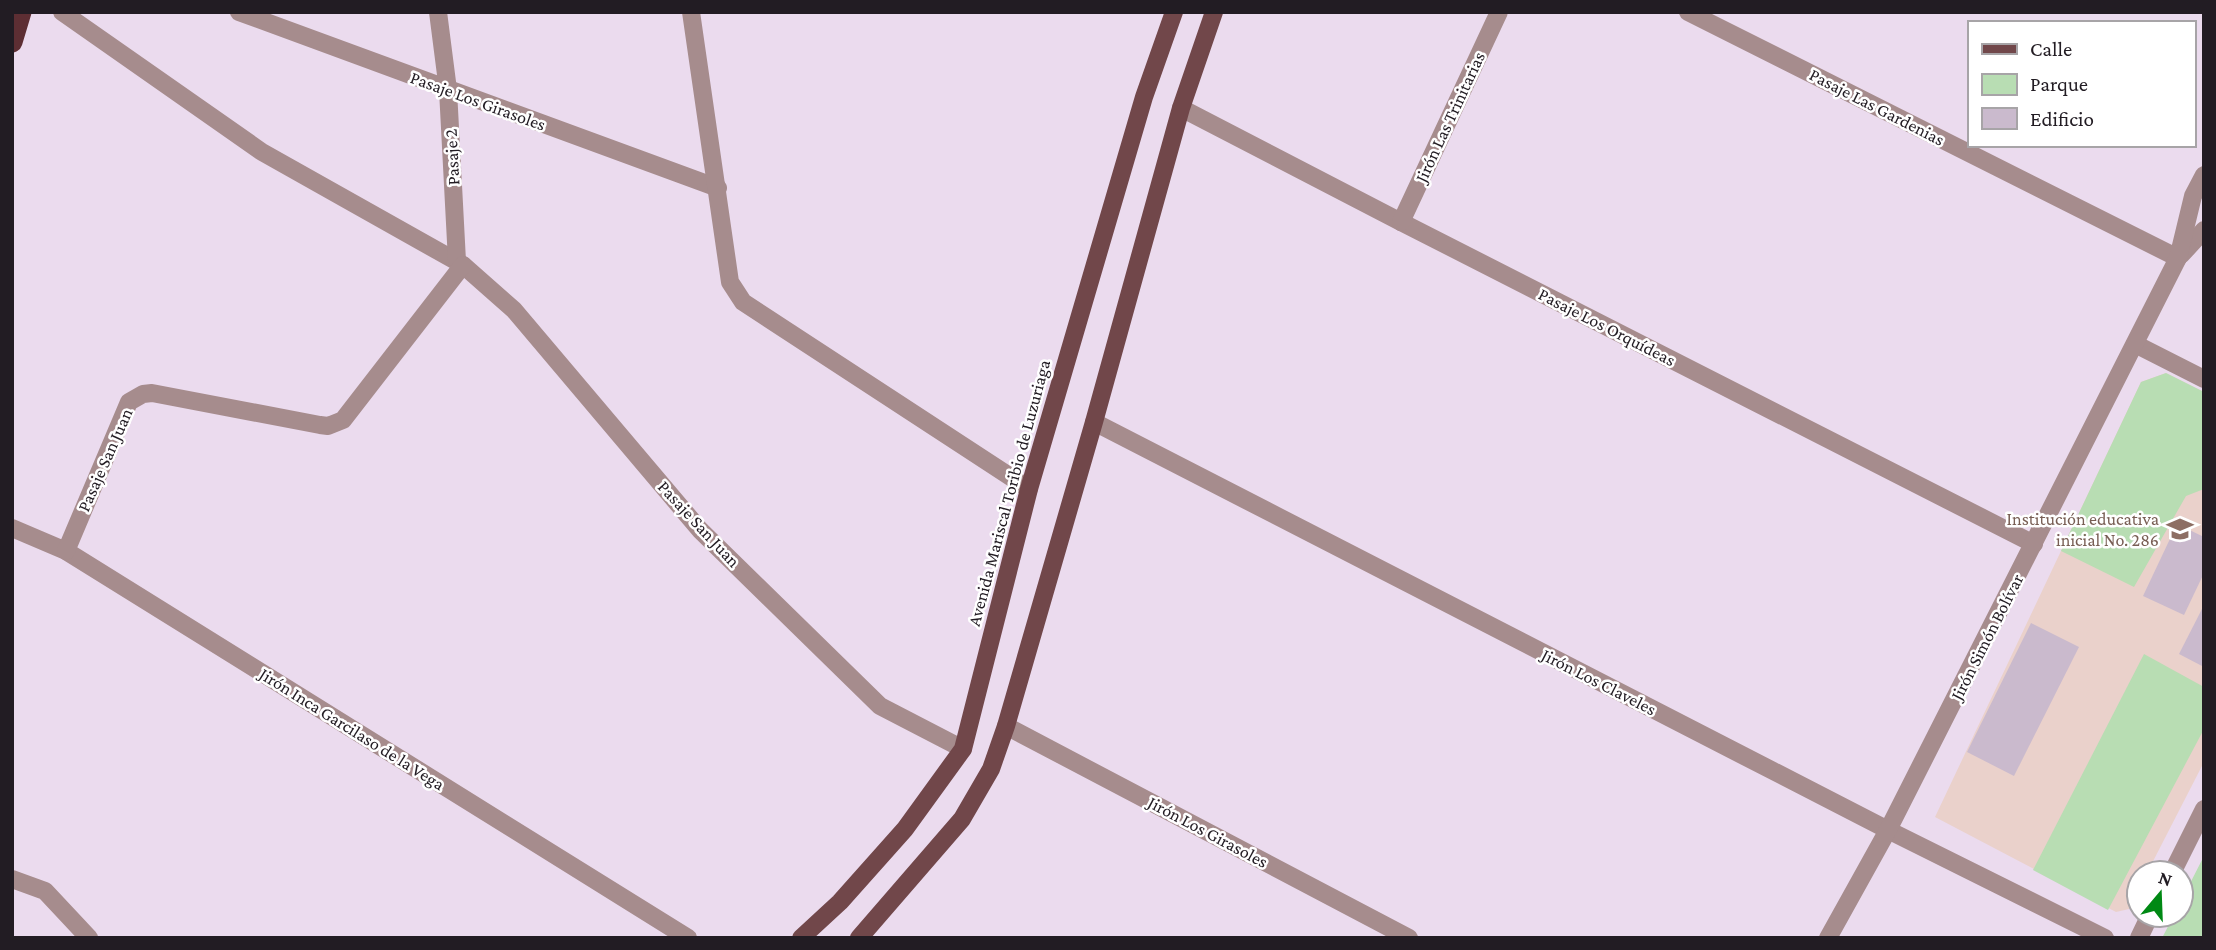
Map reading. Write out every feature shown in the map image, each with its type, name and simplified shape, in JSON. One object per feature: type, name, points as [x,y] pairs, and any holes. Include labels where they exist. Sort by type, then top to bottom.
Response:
[{"type":"highway","points":[[12,43],[21,12]]},
{"type":"main road","name":"Avenida Mariscal Toribio de Luzuriaga","points":[[802,938],[840,902],[905,829],[963,749],[1029,489],[1144,97],[1174,12]]},
{"type":"main road","points":[[859,938],[962,819],[991,768],[1006,726],[1094,422],[1181,108],[1214,12]]},
{"type":"street","name":"Pasaje San Juan","points":[[62,12],[262,152],[460,263],[514,310],[700,530],[880,706],[963,749]]},
{"type":"street","name":"Pasaje Los Girasoles","points":[[239,12],[718,188]]},
{"type":"street","name":"Pasaje 2","points":[[438,12],[448,90],[460,263]]},
{"type":"street","points":[[691,12],[730,282],[743,302],[1029,489]]},
{"type":"street","name":"Jirón Las Trinitarias","points":[[1401,222],[1499,12]]},
{"type":"street","name":"Pasaje Las Gardenias","points":[[1688,12],[2178,258]]},
{"type":"street","name":"Pasaje Los Orquídeas","points":[[1181,108],[2034,544]]},
{"type":"street","name":"Jirón Simón Bolívar","points":[[1828,938],[1888,830],[2136,344],[2178,258],[2193,196],[2204,175]]},
{"type":"street","name":"Jirón Simón Bolívar","points":[[2178,258],[2204,230]]},
{"type":"street","name":"Pasaje San Juan","points":[[66,551],[129,402],[143,394],[152,393],[320,425],[335,424],[343,420],[460,263]]},
{"type":"street","points":[[2136,344],[2204,379]]},
{"type":"street","name":"Jirón Los Claveles","points":[[1094,422],[1888,830],[2105,938]]},
{"type":"street","name":"Jirón Inca Garcilaso de la Vega","points":[[12,528],[66,551],[688,938]]},
{"type":"street","name":"Jirón Los Girasoles","points":[[1006,726],[1409,938]]},
{"type":"street","points":[[2179,859],[2204,809]]},
{"type":"street","points":[[12,879],[45,891],[89,938]]},
{"type":"shaded area","points":[[2166,373],[2204,392],[2204,762],[2154,859],[2125,859],[2125,910],[2116,912],[1935,817],[2141,382]]},
{"type":"green space","points":[[2166,373],[2204,392],[2204,489],[2186,496],[2134,587],[2061,551],[2141,382]]},
{"type":"green space","points":[[2144,654],[2204,687],[2204,729],[2135,859],[2125,859],[2125,878],[2108,910],[2033,870]]},
{"type":"green space","points":[[2204,856],[2204,938],[2162,938],[2167,929],[2195,929],[2195,874]]},
{"type":"building","points":[[2177,524],[2204,537],[2204,573],[2184,615],[2143,596]]},
{"type":"building","points":[[2204,605],[2204,667],[2179,654]]},
{"type":"building","points":[[2031,623],[2079,647],[2014,776],[1967,752]]},
{"type":"place","name":"Institución educativa inicial No. 286","points":[[2180,529]]}]
